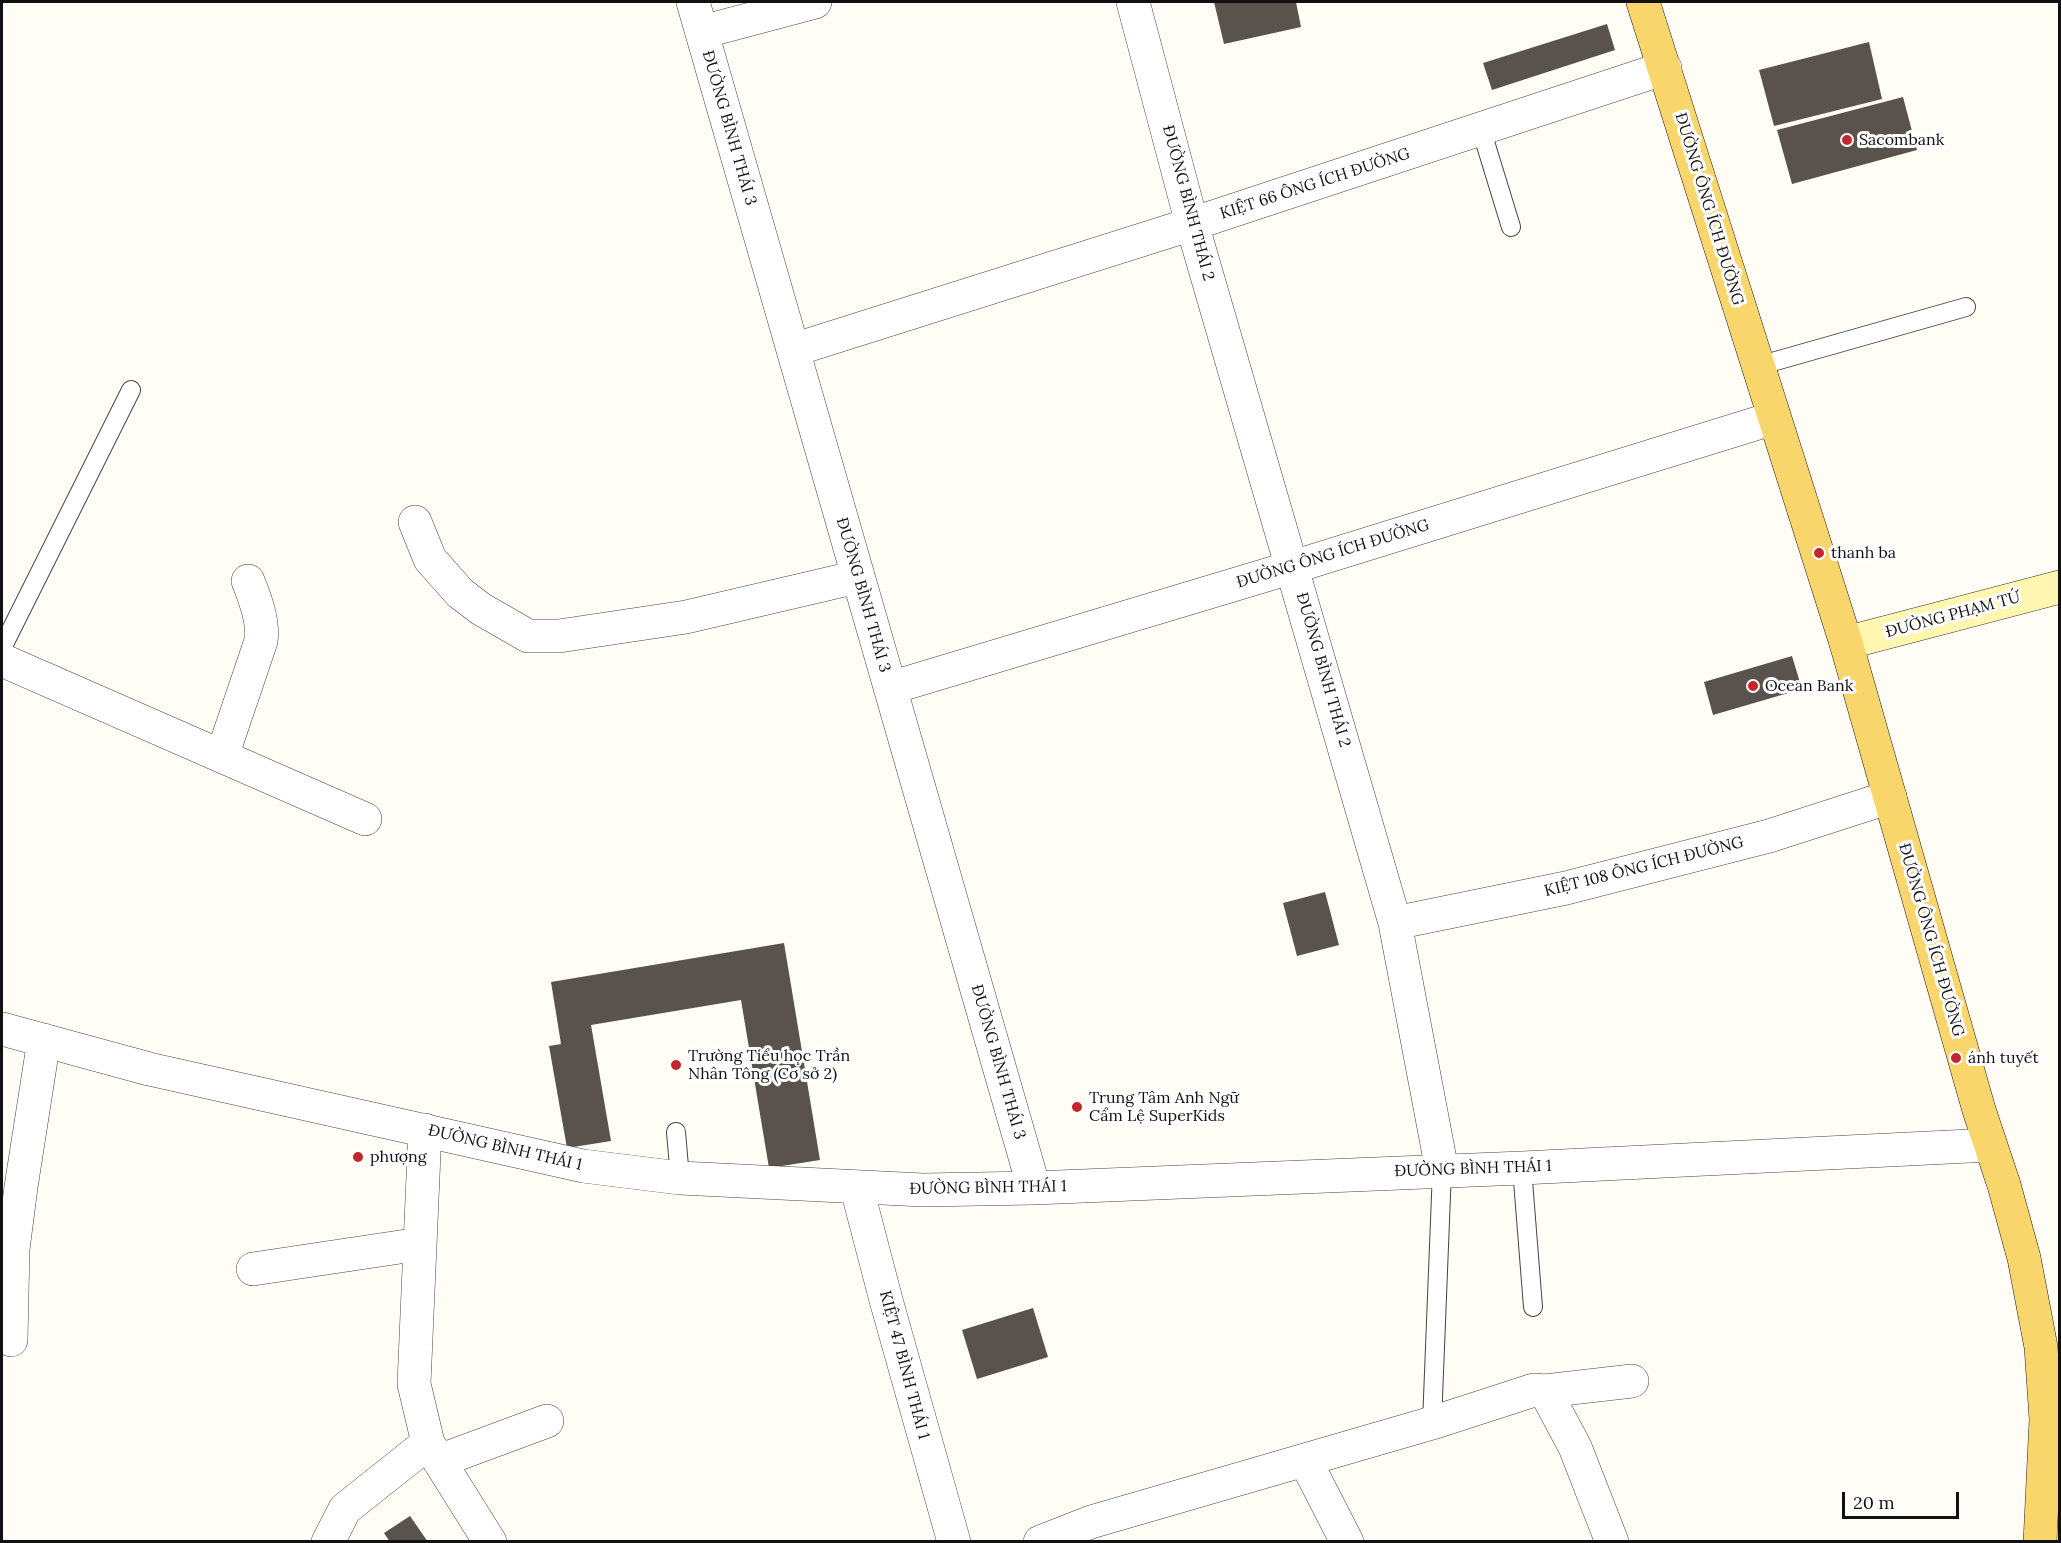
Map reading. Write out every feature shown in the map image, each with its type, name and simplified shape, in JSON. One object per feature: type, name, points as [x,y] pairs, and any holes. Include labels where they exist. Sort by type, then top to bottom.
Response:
[{"type":"main road","name":"ĐƯỜNG ÔNG ÍCH ĐƯỜNG","points":[[1643,2],[1846,643],[2050,1345],[2040,1542]]},
{"type":"street","points":[[698,17],[815,2]]},
{"type":"street","name":"ĐƯỜNG BÌNH THÁI 2","points":[[1134,2],[1192,224],[1395,923],[1442,1170]]},
{"type":"street","name":"ĐƯỜNG BÌNH THÁI 3","points":[[698,17],[1034,1188]]},
{"type":"street","name":"KIỆT 66 ÔNG ÍCH ĐƯỜNG","points":[[793,350],[1192,224],[1665,68]]},
{"type":"street","name":"ĐƯỜNG ÔNG ÍCH ĐƯỜNG","points":[[890,688],[1293,567],[1774,417]]},
{"type":"street","points":[[415,522],[430,559],[460,593],[481,609],[528,636],[559,636],[686,617],[857,577]]},
{"type":"street","points":[[222,756],[261,641],[262,632],[248,581]]},
{"type":"street","name":"ĐƯỜNG PHẠM TỨ","points":[[1846,643],[2060,586]]},
{"type":"street","points":[[2,660],[365,819]]},
{"type":"street","name":"KIỆT 108 ÔNG ÍCH ĐƯỜNG","points":[[1395,923],[1566,888],[1768,836],[1890,796]]},
{"type":"street","name":"ĐƯỜNG BÌNH THÁI 1","points":[[2,1029],[149,1069],[583,1166],[680,1178],[857,1189],[1034,1188],[1522,1168],[1990,1144]]},
{"type":"street","points":[[11,1340],[13,1249],[44,1040]]},
{"type":"street","points":[[425,1130],[414,1384],[434,1452],[490,1542]]},
{"type":"street","name":"KIỆT 47 BÌNH THÁI 1","points":[[857,1189],[954,1542]]},
{"type":"street","points":[[253,1269],[420,1244]]},
{"type":"street","points":[[1040,1542],[1091,1522],[1432,1423],[1534,1390],[1545,1391],[1632,1381]]},
{"type":"street","points":[[1545,1391],[1575,1447],[1612,1542]]},
{"type":"street","points":[[328,1542],[345,1509],[434,1452],[547,1421]]},
{"type":"street","points":[[1305,1460],[1347,1542]]},
{"type":"lane","points":[[1481,129],[1511,227]]},
{"type":"lane","points":[[1758,366],[1966,307]]},
{"type":"lane","points":[[2,648],[131,390]]},
{"type":"lane","points":[[676,1132],[680,1178]]},
{"type":"lane","points":[[1522,1168],[1533,1307]]},
{"type":"lane","points":[[1432,1423],[1442,1170]]},
{"type":"building","points":[[1214,2],[1296,2],[1301,27],[1224,44]]},
{"type":"building","points":[[1607,24],[1615,50],[1492,90],[1483,63]]},
{"type":"building","points":[[1869,42],[1882,99],[1774,126],[1759,70]]},
{"type":"building","name":"Sacombank","points":[[1903,97],[1917,150],[1792,184],[1777,130]]},
{"type":"building","name":"Ocean Bank","points":[[1792,656],[1802,689],[1713,715],[1704,682]]},
{"type":"building","points":[[1325,892],[1339,945],[1297,956],[1283,903]]},
{"type":"building","points":[[784,943],[820,1160],[769,1168],[741,1000],[591,1025],[611,1141],[567,1148],[549,1046],[561,1044],[551,982]]},
{"type":"building","points":[[1033,1308],[1048,1357],[977,1379],[962,1330]]},
{"type":"building","points":[[410,1516],[428,1542],[390,1542],[384,1533]]},
{"type":"place","name":"Sacombank","points":[[1847,140]]},
{"type":"place","name":"thanh ba","points":[[1819,553]]},
{"type":"place","name":"Ocean Bank","points":[[1753,686]]},
{"type":"place","name":"ánh tuyết","points":[[1956,1058]]},
{"type":"place","name":"Trường Tiểu học Trần Nhân Tông (Cơ sở 2)","points":[[676,1065]]},
{"type":"place","name":"Trung Tâm Anh Ngữ Cẩm Lệ SuperKids","points":[[1077,1107]]},
{"type":"place","name":"phượng","points":[[358,1157]]}]
